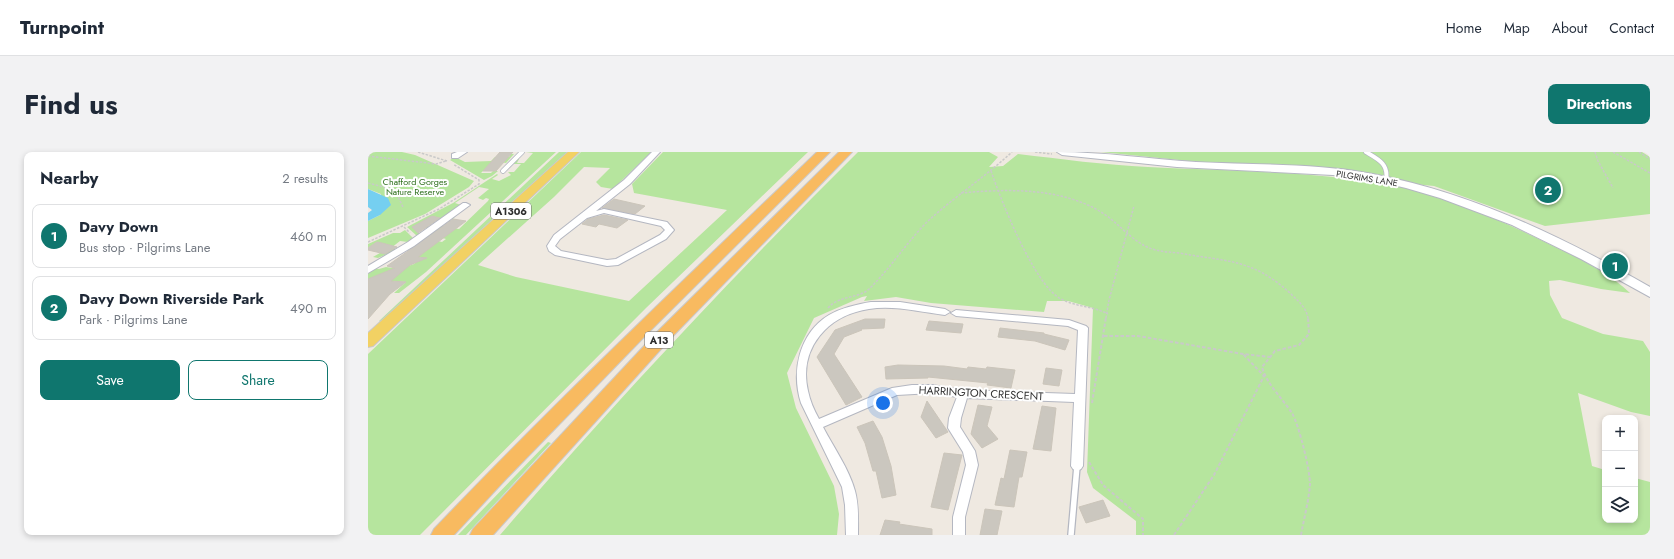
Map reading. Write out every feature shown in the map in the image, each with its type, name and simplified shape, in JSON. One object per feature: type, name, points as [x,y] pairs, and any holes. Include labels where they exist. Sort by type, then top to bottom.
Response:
[{"type":"highway","name":"A13","points":[[441,535],[635,335],[824,152]]},
{"type":"highway","name":"A13","points":[[480,535],[665,334],[846,152]]},
{"type":"main road","name":"A1306","points":[[368,342],[574,152]]},
{"type":"main road","name":"PILGRIMS LANE","points":[[1062,152],[1161,163],[1323,171],[1386,180],[1447,196],[1502,217],[1564,246],[1650,293]]},
{"type":"street","points":[[455,156],[463,152]]},
{"type":"street","points":[[584,216],[604,211],[664,224],[669,227],[669,231],[663,237],[638,252],[615,263],[607,263],[558,252],[552,249],[551,246],[552,242],[584,216],[604,200],[627,182],[656,152]]},
{"type":"street","points":[[604,200],[604,211]]},
{"type":"street","points":[[368,270],[408,247],[466,205]]},
{"type":"street","points":[[455,212],[467,214]]},
{"type":"street","points":[[852,535],[852,513],[848,488],[805,402],[800,381],[802,362],[809,344],[818,330],[831,318],[846,311],[872,304],[950,313],[1069,323],[1083,328],[1077,466]]},
{"type":"street","name":"HARRINGTON CRESCENT","points":[[817,426],[896,391],[912,389],[932,389],[964,394],[1080,398]]},
{"type":"street","points":[[959,535],[959,517],[972,465],[969,451],[954,428],[955,418],[964,394]]},
{"type":"lane","points":[[503,171],[522,152]]},
{"type":"lane","points":[[1366,152],[1379,160],[1386,167],[1388,173],[1386,180]]},
{"type":"lane","points":[[1071,535],[1077,466]]},
{"type":"path","points":[[368,242],[404,227],[441,208],[479,184],[479,180],[469,173],[446,161],[418,152]]},
{"type":"path","points":[[831,318],[826,310],[833,302],[868,291],[908,241],[951,200],[991,171],[1012,152]]},
{"type":"path","points":[[1595,152],[1595,159],[1609,177],[1613,188]]},
{"type":"path","points":[[1613,152],[1650,173]]},
{"type":"path","points":[[1639,152],[1650,159]]},
{"type":"path","points":[[368,156],[436,164],[446,161]]},
{"type":"path","points":[[991,171],[1015,234],[1045,283],[1056,296],[1068,301],[1099,308],[1108,314]]},
{"type":"path","points":[[368,182],[395,190],[403,207]]},
{"type":"path","points":[[961,192],[997,190],[1026,192],[1056,196],[1083,204],[1100,211],[1115,222],[1130,237],[1149,248],[1196,257],[1240,262],[1260,269],[1284,286],[1306,310],[1309,334],[1299,345],[1275,351],[1262,367],[1264,376],[1214,475],[1174,535]]},
{"type":"path","points":[[1092,406],[1108,314],[1109,300],[1134,206]]},
{"type":"path","points":[[1104,336],[1138,336],[1243,354],[1270,357]]},
{"type":"path","points":[[1243,354],[1283,399],[1296,420],[1310,483],[1301,535]]},
{"type":"path","points":[[1088,460],[1103,485],[1143,518],[1143,535]]},
{"type":"green space","name":"Chafford Gorges Nature Reserve","points":[[368,152],[402,152],[415,155],[474,181],[469,187],[425,214],[368,238],[368,221],[380,215],[381,194],[368,189]]},
{"type":"green space","points":[[526,152],[556,152],[426,272],[399,293],[394,293],[406,282],[394,281],[384,290],[368,279],[368,274],[374,268],[379,269],[386,267],[399,269],[414,264],[422,257],[418,257],[434,240],[442,242],[446,239],[428,234],[452,217],[455,218],[450,219],[441,226],[459,229],[488,201],[489,199],[486,198],[483,200],[478,198],[489,189],[479,187],[455,203],[461,205],[438,220],[440,218],[432,216],[421,225],[429,226],[426,228],[418,224],[412,227],[420,234],[417,236],[407,227],[453,203],[497,174],[498,175],[492,179],[499,181],[511,175],[508,172],[514,172],[521,164],[512,164],[516,159],[519,159],[517,163],[524,163],[533,153]]},
{"type":"green space","points":[[559,152],[567,152],[461,248],[439,273],[382,322],[379,321]]},
{"type":"green space","points":[[581,152],[651,152],[613,189],[601,187],[596,182],[610,168],[584,167],[554,197],[478,265],[516,277],[629,301],[727,210],[634,193],[632,184],[663,152],[808,152],[646,308],[420,535],[368,535],[368,354]]},
{"type":"green space","points":[[858,152],[989,152],[998,157],[989,167],[1003,166],[1018,154],[1132,166],[1327,176],[1385,184],[1426,193],[1487,215],[1600,270],[1630,293],[1601,289],[1560,280],[1549,281],[1550,295],[1562,318],[1603,334],[1643,341],[1650,352],[1650,416],[1631,412],[1578,393],[1592,466],[1602,469],[1602,523],[1638,523],[1638,479],[1650,482],[1650,535],[1136,535],[1136,521],[1093,488],[1087,472],[1093,308],[1068,301],[1047,301],[1044,312],[931,303],[896,297],[864,301],[867,296],[814,318],[787,373],[796,408],[834,486],[839,514],[837,535],[500,535],[675,340]]},
{"type":"green space","points":[[1101,152],[1642,152],[1650,157],[1650,214],[1545,226],[1434,186]]},
{"type":"green space","points":[[511,154],[514,154],[506,163],[493,161],[481,173],[498,171],[484,180],[450,160],[455,157],[465,162],[491,161],[495,157],[509,157]]},
{"type":"green space","points":[[405,230],[414,239],[408,242],[400,241],[391,248],[396,250],[378,258],[373,257],[392,246],[377,242],[368,248],[368,244],[393,233],[400,233]]},
{"type":"green space","points":[[548,442],[551,443],[466,535],[458,535]]},
{"type":"water","points":[[368,189],[388,198],[391,205],[380,215],[368,221],[368,213],[372,210],[368,207]]},
{"type":"building","points":[[500,152],[513,152],[496,171],[483,171]]},
{"type":"building","points":[[614,199],[645,206],[635,214],[602,208]]},
{"type":"building","points":[[604,215],[628,220],[617,228],[599,224],[596,227],[582,224],[588,219]]},
{"type":"building","points":[[432,216],[440,218],[418,233],[412,227]]},
{"type":"building","points":[[453,219],[466,221],[418,257],[427,258],[410,265],[391,281],[406,282],[390,294],[368,319],[368,279],[395,268],[387,266]]},
{"type":"building","points":[[377,242],[397,247],[385,254],[368,250],[368,248]]},
{"type":"building","points":[[865,319],[885,319],[884,328],[861,329],[862,330],[844,337],[834,354],[862,397],[846,405],[817,357],[835,330]]},
{"type":"building","points":[[929,321],[963,324],[961,333],[926,330]]},
{"type":"building","points":[[1000,328],[1044,333],[1069,340],[1065,350],[1035,341],[998,337]]},
{"type":"building","points":[[898,365],[944,366],[967,369],[968,367],[986,369],[987,367],[1015,370],[1011,388],[987,385],[988,383],[928,377],[886,379],[885,367]]},
{"type":"building","points":[[1046,368],[1062,370],[1059,386],[1043,384]]},
{"type":"building","points":[[927,401],[948,432],[936,438],[921,417]]},
{"type":"building","points":[[978,405],[992,407],[987,426],[998,439],[982,448],[971,434]]},
{"type":"building","points":[[1042,406],[1056,408],[1051,451],[1033,449]]},
{"type":"building","points":[[873,421],[882,437],[891,466],[896,495],[882,498],[876,471],[873,471],[865,443],[857,427]]},
{"type":"building","points":[[1010,450],[1027,452],[1022,477],[1019,477],[1014,507],[995,505],[1001,478],[1004,479]]},
{"type":"building","points":[[944,453],[962,455],[948,510],[931,507]]},
{"type":"building","points":[[1103,500],[1110,516],[1086,523],[1079,507]]},
{"type":"building","points":[[985,509],[1002,511],[997,535],[980,535]]},
{"type":"building","points":[[885,520],[900,522],[899,524],[932,529],[932,535],[880,535]]},
{"type":"place","name":"Davy Down Riverside Park","points":[[1548,190]]},
{"type":"place","name":"Davy Down","points":[[1615,266]]}]
